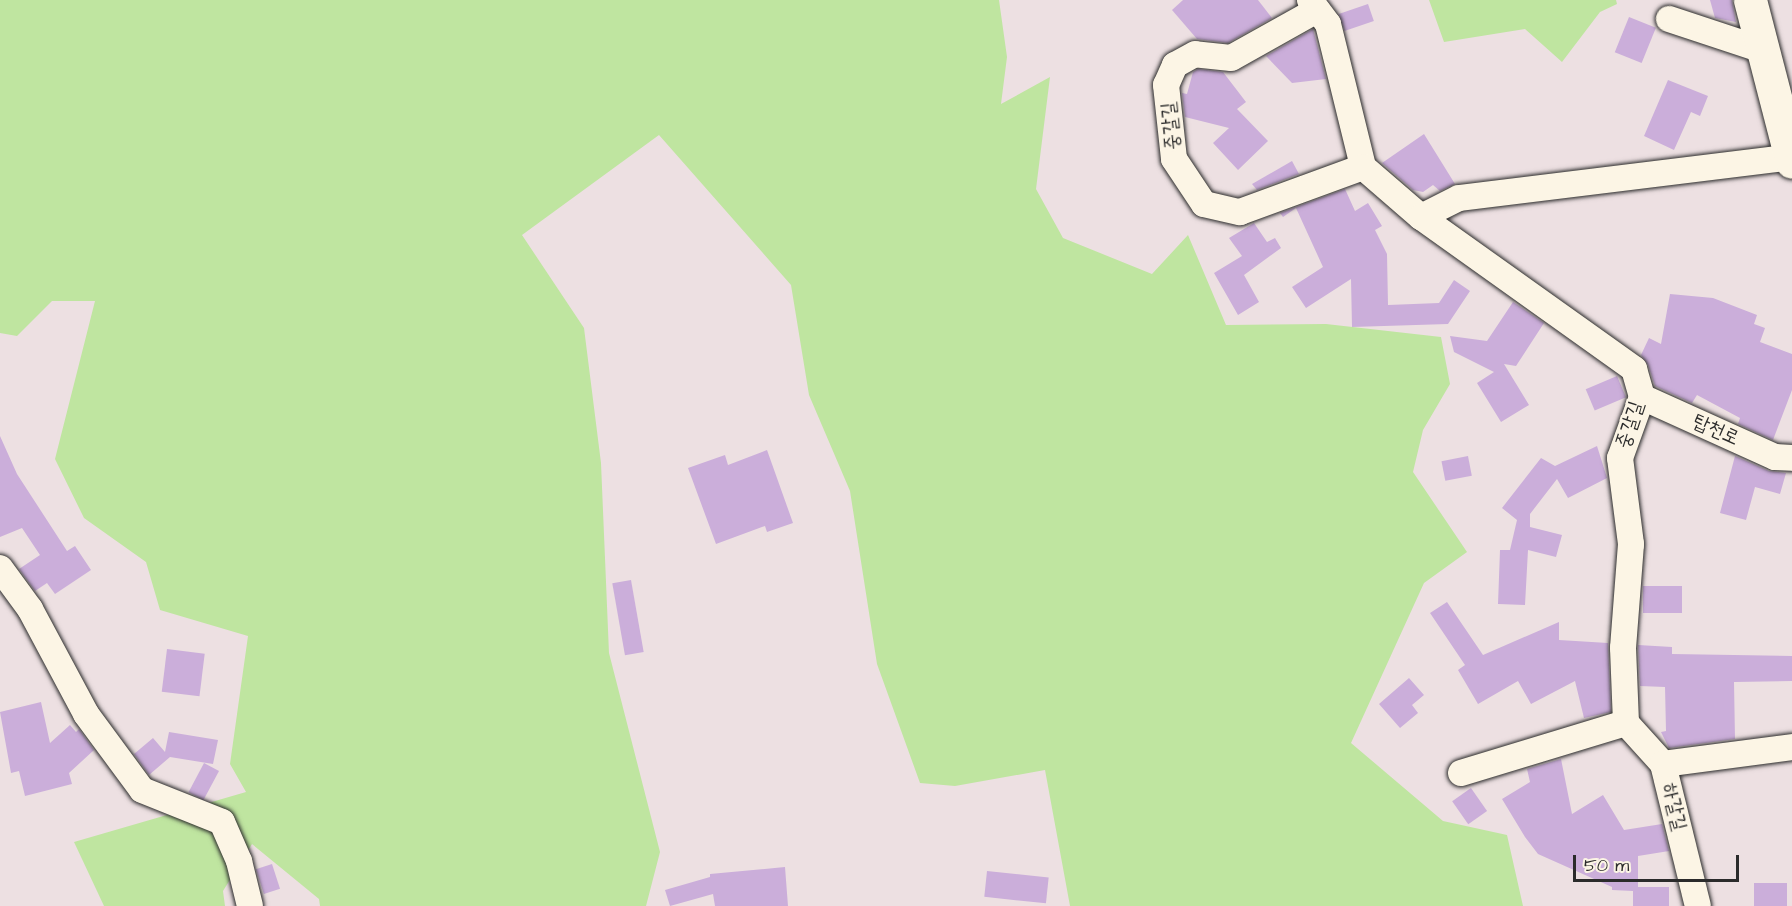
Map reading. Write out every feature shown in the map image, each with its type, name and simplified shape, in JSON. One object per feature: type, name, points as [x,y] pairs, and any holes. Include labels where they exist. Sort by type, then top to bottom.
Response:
[{"type":"main road","points":[[1750,0],[1791,160]]},
{"type":"street","name":"중갈길","points":[[1363,167],[1240,212],[1204,204],[1174,159],[1166,85],[1175,65],[1195,54],[1232,58],[1314,5],[1328,24],[1363,167],[1420,217],[1634,369],[1642,397],[1620,458],[1631,544],[1623,648],[1626,723]]},
{"type":"street","points":[[1669,19],[1763,50]]},
{"type":"street","points":[[1420,217],[1459,198],[1791,160]]},
{"type":"street","name":"탑천로","points":[[1642,397],[1775,457],[1792,458]]},
{"type":"street","points":[[0,568],[30,609],[86,714],[142,790],[222,822],[239,861],[250,906]]},
{"type":"street","points":[[1461,773],[1626,723],[1663,764]]},
{"type":"street","name":"하갈길","points":[[1698,906],[1663,764],[1792,747]]},
{"type":"green space","points":[[0,0],[999,0],[1007,57],[1001,104],[1050,77],[1036,189],[1063,238],[1152,274],[1188,235],[1226,325],[1326,324],[1441,337],[1450,384],[1423,430],[1413,472],[1467,552],[1424,583],[1351,743],[1443,821],[1507,835],[1523,906],[1070,906],[1045,770],[955,786],[920,783],[877,664],[850,491],[809,395],[791,285],[659,135],[522,235],[584,328],[601,463],[609,653],[660,852],[646,906],[320,906],[319,899],[252,844],[223,891],[225,906],[104,906],[74,842],[246,792],[230,764],[248,636],[160,610],[146,562],[84,518],[55,459],[95,301],[52,301],[17,336],[0,333]]},
{"type":"green space","points":[[1429,0],[1616,0],[1617,4],[1600,12],[1562,62],[1525,29],[1444,42]]},
{"type":"building","points":[[1183,0],[1258,0],[1272,18],[1228,43],[1197,39],[1172,10]]},
{"type":"building","points":[[1710,0],[1732,0],[1736,22],[1715,18]]},
{"type":"building","points":[[1368,4],[1374,21],[1345,31],[1339,14]]},
{"type":"building","points":[[1629,17],[1656,28],[1642,63],[1615,52]]},
{"type":"building","points":[[1313,29],[1326,79],[1292,83],[1266,56]]},
{"type":"building","points":[[1198,69],[1223,72],[1246,102],[1237,109],[1268,141],[1238,170],[1213,143],[1229,128],[1185,117],[1182,93],[1187,94],[1193,72]]},
{"type":"building","points":[[1668,80],[1708,96],[1700,116],[1691,112],[1674,150],[1644,136]]},
{"type":"building","points":[[1424,134],[1455,184],[1440,191],[1433,185],[1423,192],[1413,190],[1382,163]]},
{"type":"building","points":[[1292,161],[1299,174],[1257,190],[1252,184]]},
{"type":"building","points":[[1345,189],[1355,211],[1368,203],[1382,226],[1375,230],[1387,254],[1388,305],[1439,303],[1454,280],[1470,291],[1448,324],[1352,327],[1351,279],[1306,308],[1292,287],[1323,267],[1296,208],[1283,217],[1280,213]]},
{"type":"building","points":[[1254,223],[1267,242],[1275,238],[1281,248],[1244,275],[1259,302],[1238,315],[1214,273],[1242,256],[1229,238]]},
{"type":"building","points":[[1670,294],[1713,298],[1757,315],[1754,324],[1765,328],[1760,342],[1792,354],[1792,390],[1773,440],[1738,424],[1740,418],[1697,395],[1692,403],[1655,386],[1648,365],[1641,355],[1649,338],[1661,344]]},
{"type":"building","points":[[1513,302],[1544,323],[1516,366],[1504,364],[1529,405],[1501,422],[1477,383],[1494,372],[1454,352],[1450,336],[1487,341]]},
{"type":"building","points":[[1617,376],[1626,397],[1595,410],[1586,389]]},
{"type":"building","points":[[0,436],[17,474],[67,551],[75,546],[91,570],[55,594],[47,583],[35,591],[19,569],[40,555],[22,528],[0,537]]},
{"type":"building","points":[[1597,446],[1607,478],[1568,498],[1557,479],[1530,514],[1530,527],[1562,535],[1556,557],[1528,550],[1525,605],[1498,604],[1500,550],[1510,550],[1517,520],[1502,508],[1541,458],[1555,466]]},
{"type":"building","points":[[767,450],[793,523],[767,532],[765,526],[716,544],[688,468],[725,455],[728,465]]},
{"type":"building","points":[[1468,456],[1472,476],[1445,481],[1441,461]]},
{"type":"building","points":[[1735,456],[1769,471],[1786,473],[1780,494],[1755,487],[1746,520],[1720,513]]},
{"type":"building","points":[[631,580],[644,652],[625,655],[612,583]]},
{"type":"building","points":[[1643,586],[1682,586],[1682,613],[1643,613]]},
{"type":"building","points":[[1447,602],[1483,655],[1559,622],[1559,640],[1608,643],[1611,712],[1584,718],[1575,681],[1531,704],[1518,681],[1478,704],[1458,670],[1465,665],[1430,613]]},
{"type":"building","points":[[1638,645],[1672,647],[1672,654],[1792,656],[1792,681],[1734,682],[1735,739],[1669,748],[1661,732],[1666,731],[1665,687],[1640,686]]},
{"type":"building","points":[[167,649],[205,654],[199,696],[162,692]]},
{"type":"building","points":[[1409,678],[1424,695],[1412,705],[1418,713],[1400,728],[1379,704]]},
{"type":"building","points":[[41,702],[50,743],[70,725],[76,732],[79,729],[94,750],[69,773],[72,784],[25,796],[19,771],[11,773],[0,712]]},
{"type":"building","points":[[169,732],[218,740],[213,764],[170,757],[149,775],[134,754],[153,738],[165,752]]},
{"type":"building","points":[[1561,759],[1572,814],[1603,795],[1624,830],[1662,824],[1669,851],[1638,856],[1638,887],[1669,887],[1669,906],[1633,906],[1633,891],[1612,890],[1612,887],[1538,854],[1525,837],[1502,799],[1530,782],[1527,769]]},
{"type":"building","points":[[204,763],[219,771],[204,800],[189,792]]},
{"type":"building","points":[[1471,788],[1487,811],[1468,824],[1452,801]]},
{"type":"building","points":[[272,864],[280,889],[264,894],[256,869]]},
{"type":"building","points":[[785,867],[788,906],[715,906],[713,894],[670,906],[665,890],[710,877],[710,874]]},
{"type":"building","points":[[987,871],[1049,877],[1046,903],[984,897]]},
{"type":"building","points":[[1754,883],[1787,883],[1787,906],[1754,906]]}]
